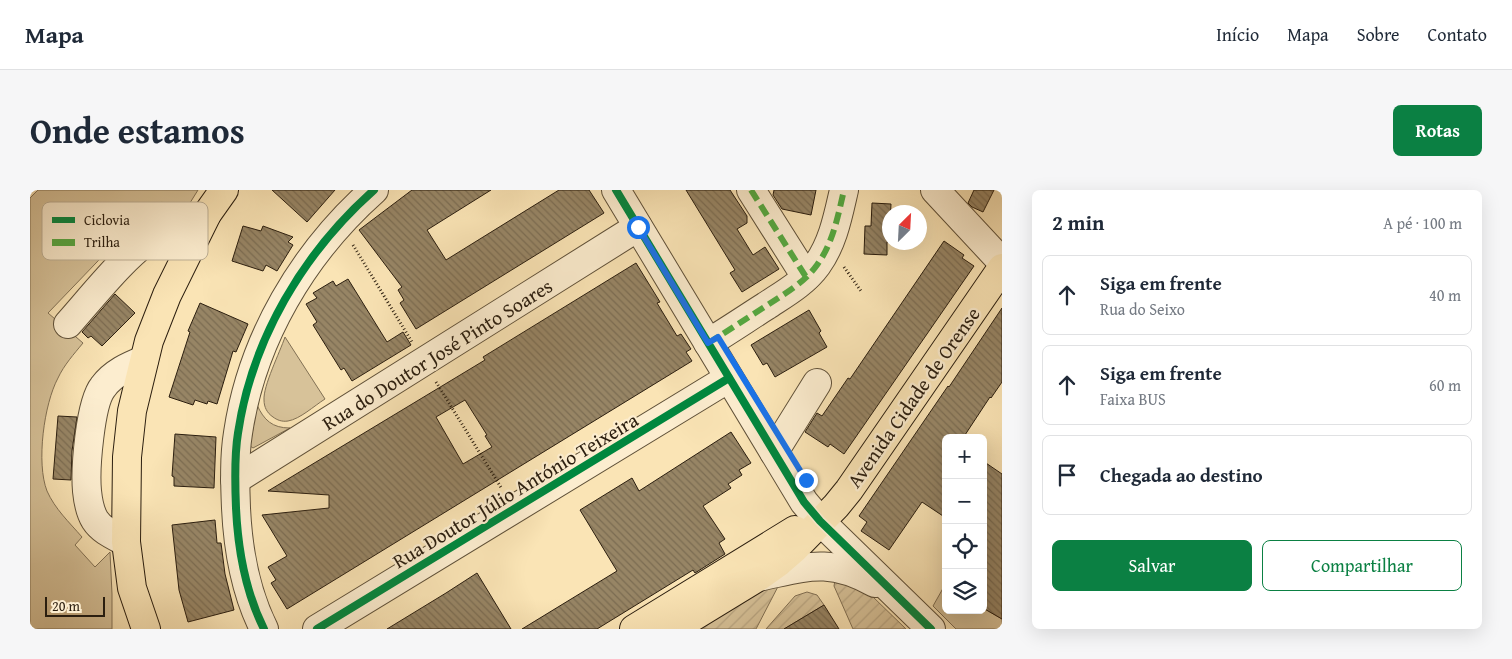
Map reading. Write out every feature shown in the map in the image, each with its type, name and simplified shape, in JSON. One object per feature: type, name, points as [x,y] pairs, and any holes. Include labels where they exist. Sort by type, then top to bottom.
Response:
[{"type":"main road","points":[[208,213],[224,190]]},
{"type":"main road","points":[[146,629],[132,588],[126,542],[128,435],[144,360],[167,295],[184,260]]},
{"type":"main road","name":"Avenida Cidade de Orense","points":[[673,629],[758,577],[794,549],[836,506],[849,490],[1002,268]]},
{"type":"main road","name":"Avenida Cidade de Orense","points":[[634,629],[792,532],[820,521]]},
{"type":"main road","points":[[128,629],[132,588]]},
{"type":"street","points":[[264,629],[254,606],[241,563],[238,539],[236,480],[238,435],[247,388],[263,345],[301,271],[315,253],[374,190]]},
{"type":"street","points":[[616,190],[638,227],[713,340],[729,378],[778,446]]},
{"type":"street","points":[[628,190],[713,340],[778,446],[804,502],[820,521],[931,629]]},
{"type":"street","points":[[751,190],[806,277]]},
{"type":"street","points":[[713,340],[790,290],[806,277],[820,259],[831,238],[844,190]]},
{"type":"street","points":[[935,190],[1002,262]]},
{"type":"street","name":"Rua do Doutor José Pinto Soares","points":[[236,480],[638,227]]},
{"type":"street","points":[[68,324],[126,260]]},
{"type":"street","points":[[126,542],[100,527],[94,519],[90,506],[87,482],[92,418],[96,401],[103,386],[123,370],[144,360]]},
{"type":"street","name":"Rua Doutor Júlio António Teixeira","points":[[318,629],[729,378]]},
{"type":"street","points":[[778,446],[817,383]]},
{"type":"street","points":[[758,577],[802,567],[827,566],[853,573],[898,597]]},
{"type":"shaded area","points":[[38,190],[198,190],[191,202],[42,202],[42,260],[99,260],[48,313],[83,343],[60,373],[53,389],[45,418],[42,465],[47,491],[54,504],[82,537],[75,545],[95,567],[110,552],[112,629],[30,629],[30,198]]},
{"type":"shaded area","points":[[285,337],[325,399],[293,420],[282,421],[269,414],[265,407],[264,394]]},
{"type":"shaded area","points":[[257,405],[266,419],[273,425],[290,428],[253,448],[250,446]]},
{"type":"shaded area","points":[[784,575],[756,629],[693,629]]},
{"type":"shaded area","points":[[835,580],[871,595],[906,629],[853,629],[834,586]]},
{"type":"shaded area","points":[[942,590],[942,614],[987,614],[987,610],[1002,619],[1002,629],[956,629],[933,606]]},
{"type":"shaded area","points":[[807,592],[817,595],[824,605],[784,629],[766,629],[795,596]]},
{"type":"building","points":[[272,190],[335,190],[307,222]]},
{"type":"building","points":[[412,190],[491,190],[427,230],[446,260],[559,190],[589,190],[604,213],[416,329],[400,303],[404,300],[398,290],[402,287],[359,230]]},
{"type":"building","points":[[686,190],[730,190],[747,216],[747,223],[737,229],[753,255],[765,247],[779,269],[742,292],[730,273],[735,270]]},
{"type":"building","points":[[774,190],[816,190],[811,215],[782,209],[773,195]]},
{"type":"building","points":[[974,190],[994,190],[983,212],[968,203]]},
{"type":"building","points":[[872,203],[891,204],[882,205],[882,250],[887,250],[887,255],[864,254],[865,226],[871,226]]},
{"type":"building","points":[[243,226],[261,231],[263,226],[293,237],[288,242],[293,245],[277,271],[266,265],[263,271],[232,261]]},
{"type":"building","points":[[944,241],[964,255],[962,258],[974,266],[844,454],[830,444],[828,447],[805,432],[817,413],[822,416],[848,378],[850,379]]},
{"type":"building","points":[[636,263],[660,302],[657,303],[677,336],[681,334],[691,349],[686,352],[692,361],[287,609],[271,583],[276,580],[268,567],[287,556],[262,515],[329,508],[329,495],[268,491],[485,360],[483,357]],"holes":[[[465,400],[487,435],[485,436],[492,447],[463,464],[436,417]]]},
{"type":"building","points":[[348,279],[387,342],[403,332],[411,345],[352,381],[344,368],[341,370],[313,325],[317,322],[306,304],[317,298],[313,293],[333,281],[336,286]]},
{"type":"building","points":[[115,294],[135,313],[102,346],[91,336],[88,338],[82,332]]},
{"type":"building","points":[[200,303],[248,324],[236,352],[233,351],[217,404],[208,401],[207,404],[195,400],[193,405],[169,397],[190,332],[188,331]]},
{"type":"building","points":[[1002,308],[1002,382],[966,434],[942,434],[942,515],[922,502],[889,550],[861,531],[867,522],[859,516]]},
{"type":"building","points":[[809,310],[821,331],[819,333],[827,347],[775,377],[767,363],[763,365],[751,345]]},
{"type":"building","points":[[58,416],[77,417],[72,451],[71,480],[53,479]]},
{"type":"building","points":[[731,432],[751,463],[739,470],[742,475],[728,484],[731,488],[703,506],[725,539],[719,543],[725,554],[695,573],[693,570],[597,629],[522,629],[617,571],[580,510],[632,478],[639,491]]},
{"type":"building","points":[[175,434],[216,437],[214,488],[174,486],[174,477],[172,476]]},
{"type":"building","points":[[987,464],[1002,474],[1002,619],[987,610]]},
{"type":"building","points":[[215,520],[217,543],[221,543],[225,574],[234,610],[188,622],[179,590],[172,525]]},
{"type":"building","points":[[477,573],[511,629],[387,629],[446,593]]},
{"type":"building","points":[[824,605],[839,629],[784,629]]},
{"type":"marked path","points":[[751,190],[806,277]]},
{"type":"marked path","points":[[708,343],[787,292],[812,271],[823,257],[831,238],[844,190]]},
{"type":"cycle path","points":[[264,629],[247,585],[237,524],[236,451],[245,398],[255,364],[268,331],[303,270],[348,215],[374,190]]},
{"type":"cycle path","points":[[616,190],[804,502],[820,521],[931,629]]},
{"type":"cycle path","points":[[317,629],[729,378]]},
{"type":"route","points":[[638,227],[708,343],[718,337],[806,480]]}]
